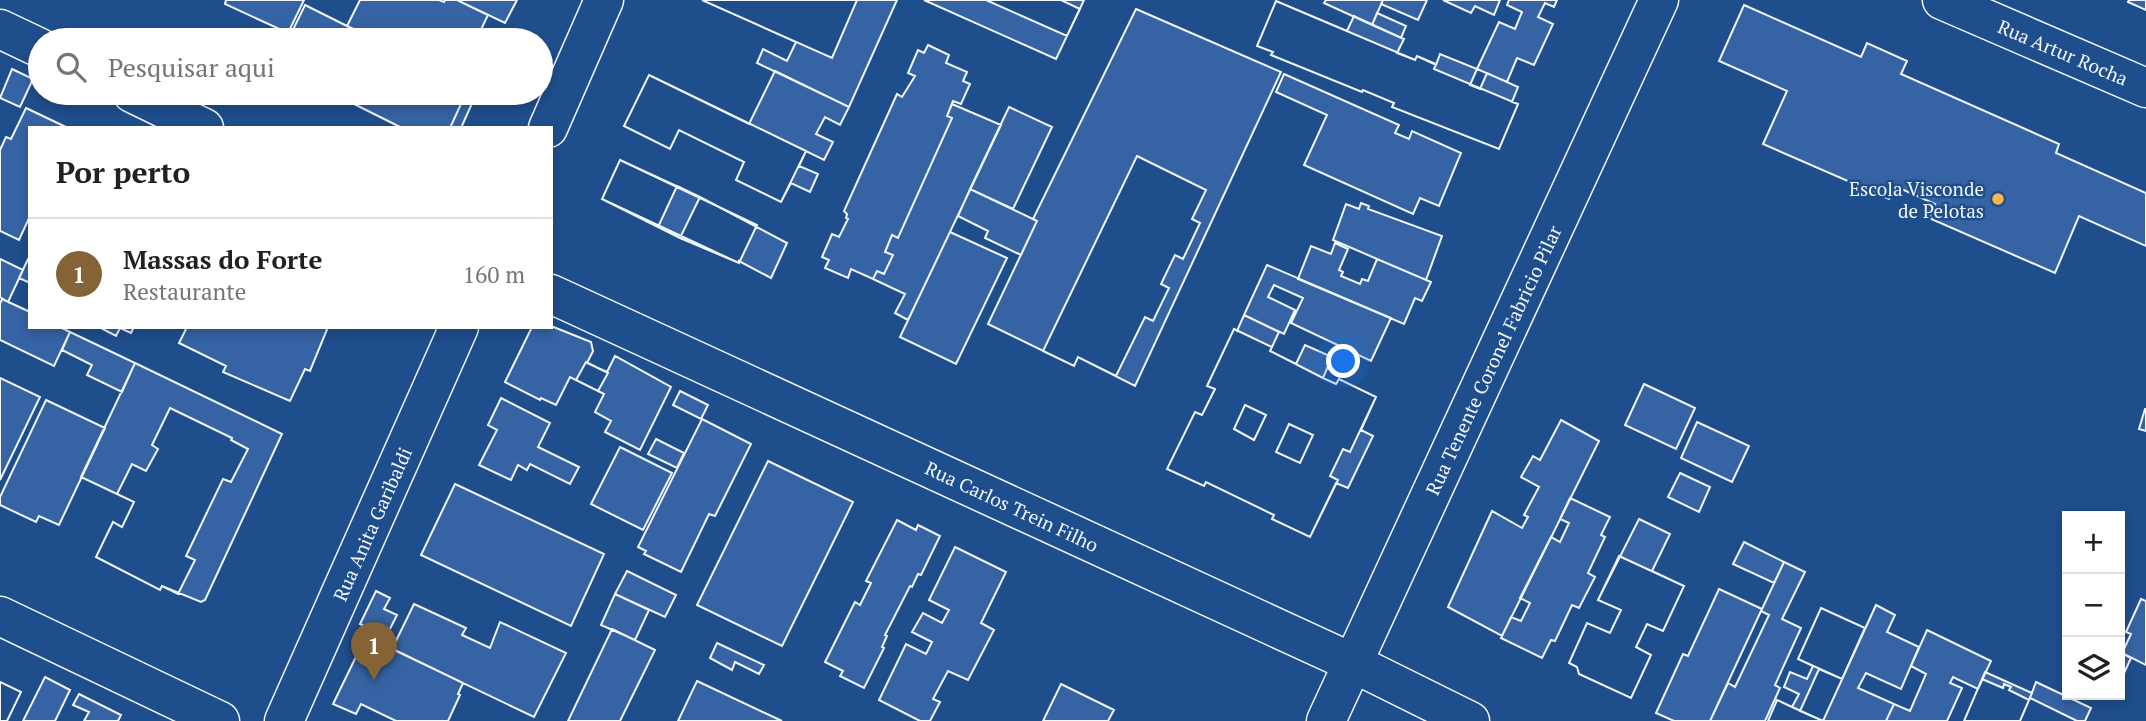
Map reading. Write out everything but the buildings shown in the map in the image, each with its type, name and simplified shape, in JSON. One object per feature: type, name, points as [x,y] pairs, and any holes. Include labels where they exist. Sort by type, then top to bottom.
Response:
[{"type":"street","points":[[549,126],[604,0]]},
{"type":"street","name":"Rua Tenente Coronel Fabricio Pilar","points":[[1326,721],[1659,0]]},
{"type":"street","name":"Rua Artur Rocha","points":[[1942,0],[2146,88]]},
{"type":"street","points":[[0,29],[28,42]]},
{"type":"street","points":[[157,105],[200,126]]},
{"type":"street","name":"Rua Carlos Trein Filho","points":[[553,295],[1353,663],[1470,721]]},
{"type":"street","name":"Rua Anita Garibaldi","points":[[284,721],[458,329]]},
{"type":"street","points":[[0,616],[220,721]]},
{"type":"place","name":"Escola Visconde de Pelotas","points":[[1998,199]]},
{"type":"place","name":"Massas do Forte","points":[[374,680]]}]
